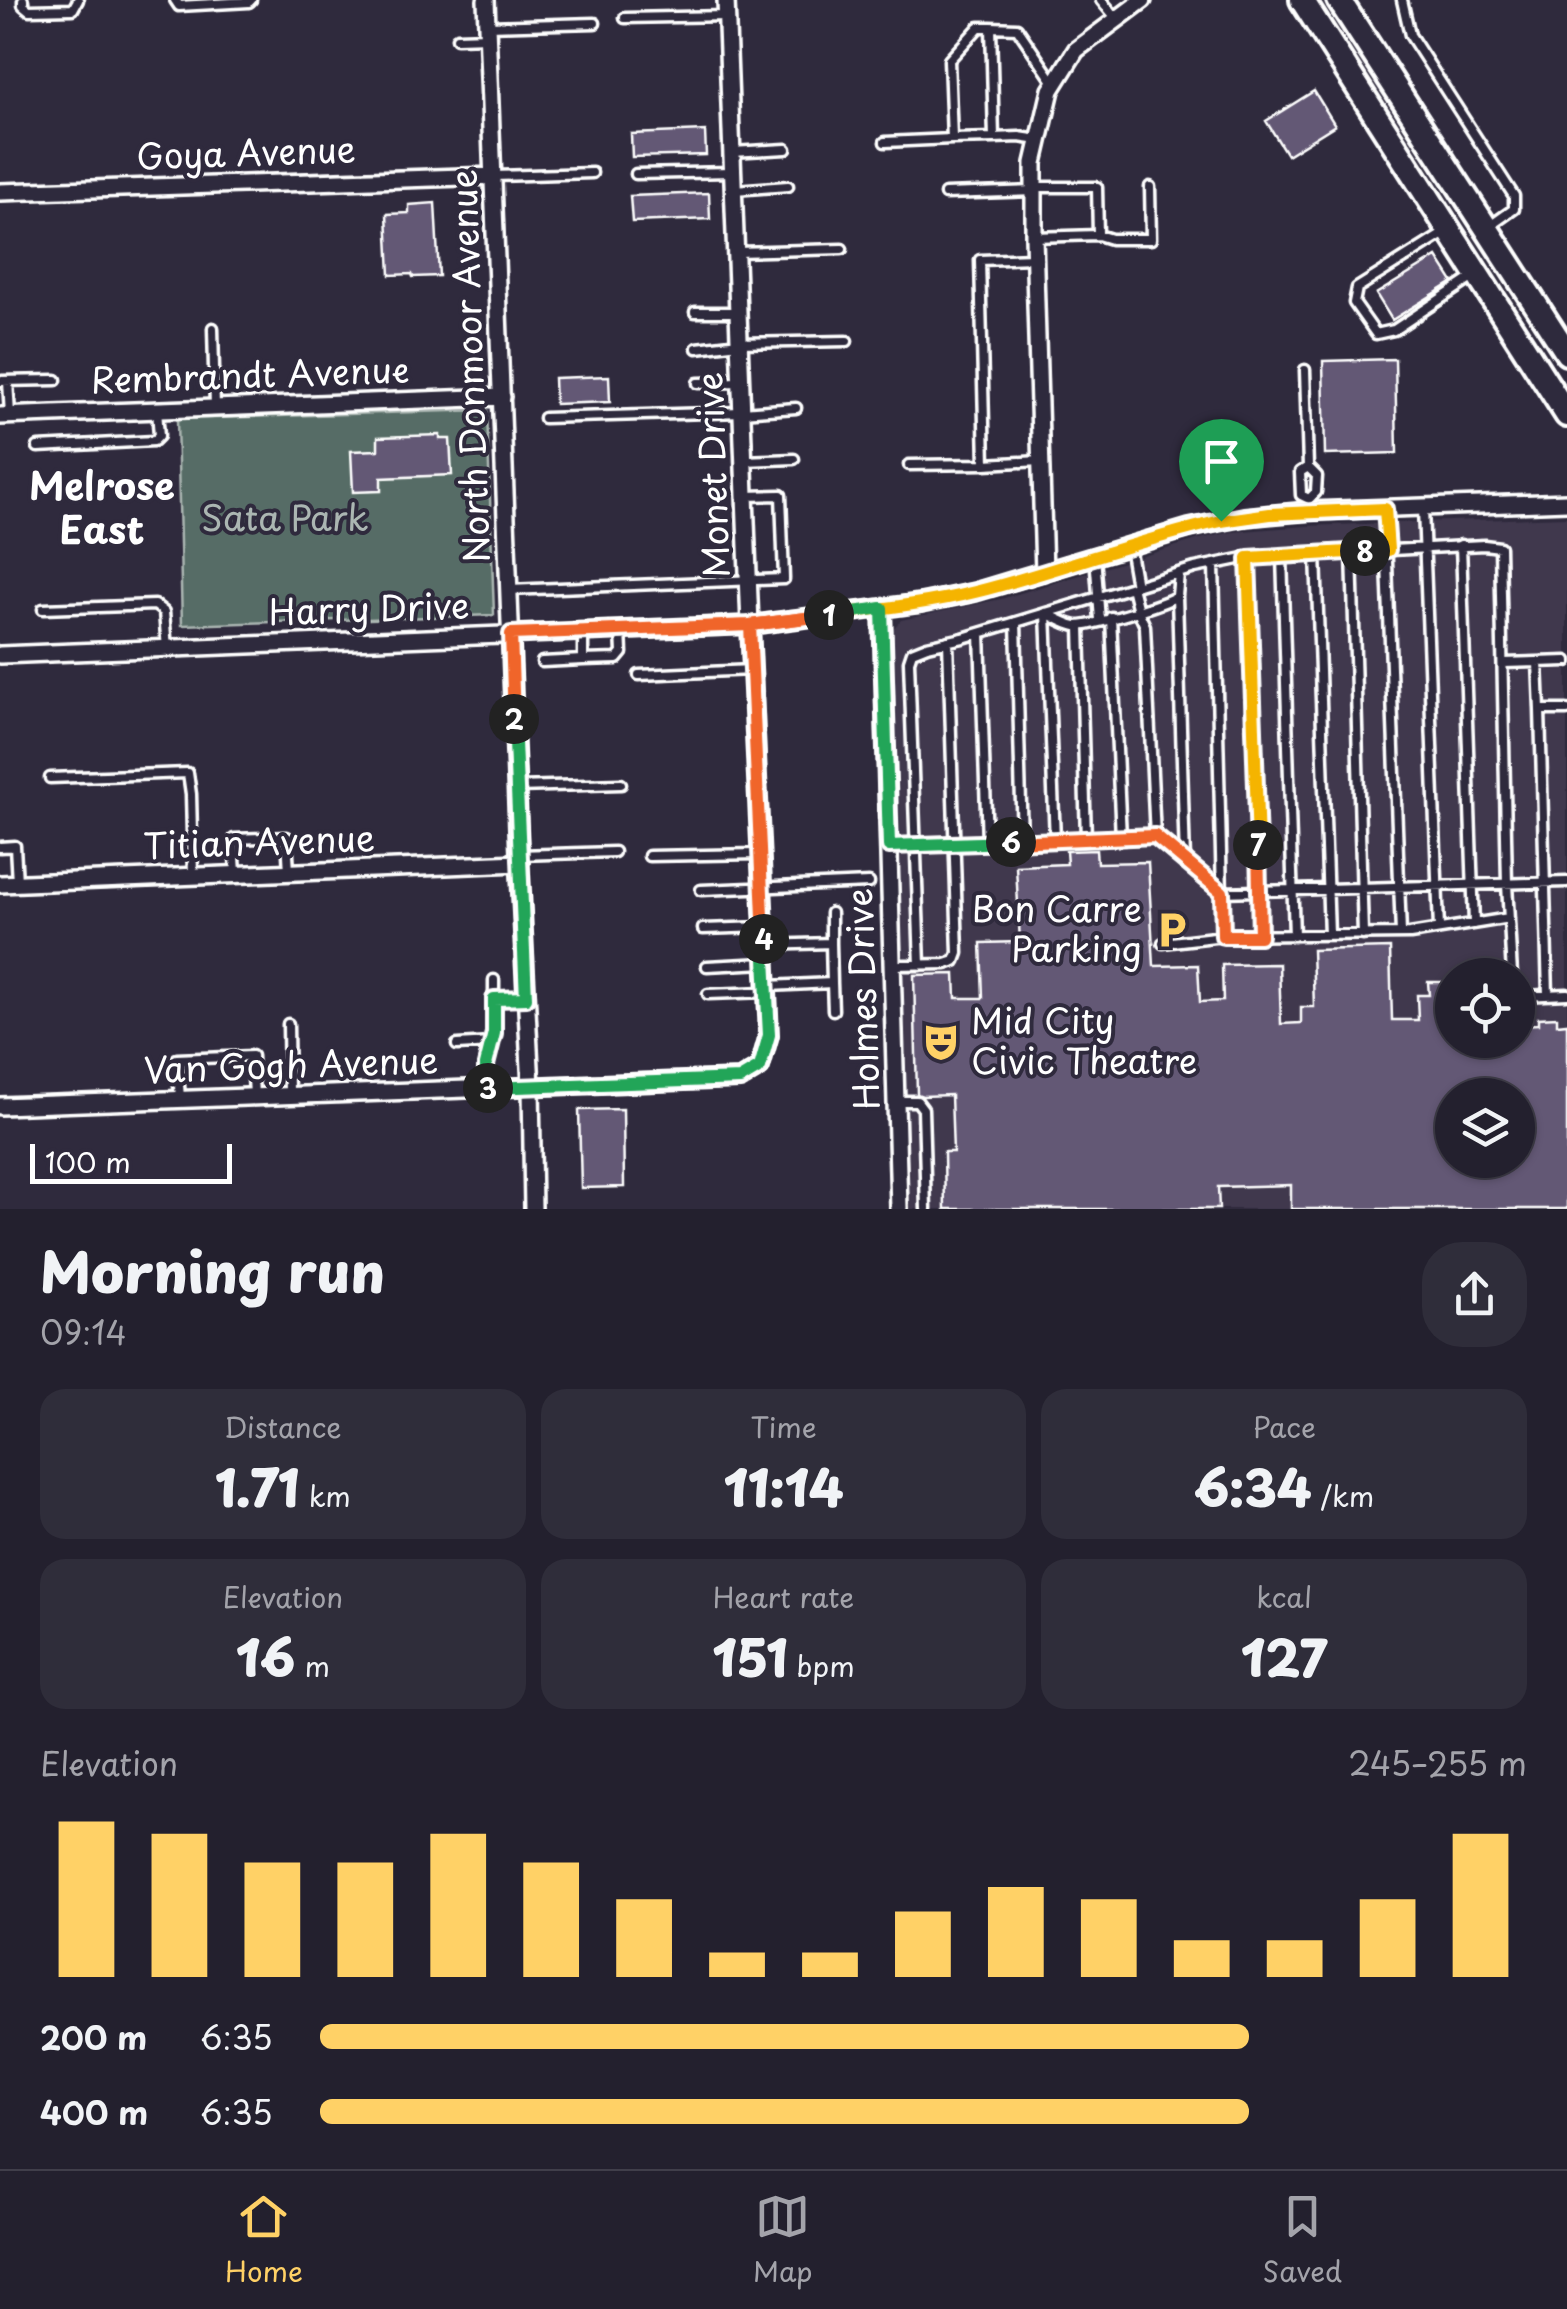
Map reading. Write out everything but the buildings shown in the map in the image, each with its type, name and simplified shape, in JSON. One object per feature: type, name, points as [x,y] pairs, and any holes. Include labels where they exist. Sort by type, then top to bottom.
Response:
[{"type":"main road","points":[[1302,0],[1567,415]]},
{"type":"main road","points":[[1339,0],[1567,353]]},
{"type":"main road","points":[[1453,236],[1485,226]]},
{"type":"street","name":"North Donmoor Avenue","points":[[486,0],[533,1209]]},
{"type":"street","points":[[1044,572],[1034,163],[1051,90],[1076,50],[1140,1]]},
{"type":"street","name":"Monet Drive","points":[[727,8],[769,1035],[760,1067]]},
{"type":"street","name":"Goya Avenue","points":[[0,192],[494,176]]},
{"type":"street","name":"Rembrandt Avenue","points":[[5,415],[502,397]]},
{"type":"street","name":"Harry Drive","points":[[0,655],[750,625],[921,604],[1221,521],[1309,505],[1385,509],[1567,502]]},
{"type":"street","name":"Holmes Drive","points":[[882,608],[899,1209]]},
{"type":"street","name":"Titian Avenue","points":[[0,884],[520,859]]},
{"type":"street","name":"Van Gogh Avenue","points":[[0,1106],[740,1079],[760,1067]]},
{"type":"lane","points":[[23,0],[29,10],[74,9],[78,0]]},
{"type":"lane","points":[[175,0],[180,6],[251,0]]},
{"type":"lane","points":[[1101,0],[1116,18]]},
{"type":"lane","points":[[1402,0],[1410,35],[1514,196],[1514,210],[1485,226]]},
{"type":"lane","points":[[625,18],[727,8]]},
{"type":"lane","points":[[457,38],[595,23]]},
{"type":"lane","points":[[990,26],[994,138]]},
{"type":"lane","points":[[952,139],[949,60],[979,27],[1017,28],[1054,84]]},
{"type":"lane","points":[[885,142],[1019,137],[1039,140]]},
{"type":"lane","points":[[732,152],[786,150]]},
{"type":"lane","points":[[636,174],[733,172]]},
{"type":"lane","points":[[494,176],[592,173]]},
{"type":"lane","points":[[734,190],[788,186]]},
{"type":"lane","points":[[1034,237],[1151,238],[1150,186]]},
{"type":"lane","points":[[945,194],[1097,187],[1098,235]]},
{"type":"lane","points":[[1453,236],[1357,288],[1354,303],[1376,334],[1394,330],[1478,274]]},
{"type":"lane","points":[[736,252],[842,249]]},
{"type":"lane","points":[[985,464],[980,260],[1034,258]]},
{"type":"lane","points":[[694,312],[738,312]]},
{"type":"lane","points":[[213,328],[214,408]]},
{"type":"lane","points":[[696,348],[847,340]]},
{"type":"lane","points":[[1305,370],[1308,467],[1317,476],[1316,492],[1309,505],[1301,495],[1300,483],[1300,472],[1308,467]]},
{"type":"lane","points":[[5,415],[4,381],[56,380]]},
{"type":"lane","points":[[698,384],[741,382]]},
{"type":"lane","points":[[544,418],[796,408]]},
{"type":"lane","points":[[38,446],[154,441],[159,436],[157,410]]},
{"type":"lane","points":[[744,461],[794,458]]},
{"type":"lane","points":[[909,465],[1040,461]]},
{"type":"lane","points":[[509,590],[784,579],[781,495],[745,496]]},
{"type":"lane","points":[[1423,508],[1439,930]]},
{"type":"lane","points":[[1385,509],[1401,934]]},
{"type":"lane","points":[[1461,545],[1474,924]]},
{"type":"lane","points":[[920,965],[909,662],[912,652],[1214,564],[1248,558],[1461,545],[1500,547],[1511,958]]},
{"type":"lane","points":[[1129,546],[1138,611],[1145,626],[1155,836]]},
{"type":"lane","points":[[1352,552],[1363,935]]},
{"type":"lane","points":[[1316,554],[1329,935]]},
{"type":"lane","points":[[1095,556],[1100,620]]},
{"type":"lane","points":[[1282,556],[1294,936]]},
{"type":"lane","points":[[1248,558],[1260,936]]},
{"type":"lane","points":[[1214,564],[1223,936]]},
{"type":"lane","points":[[1179,573],[1185,861]]},
{"type":"lane","points":[[1046,613],[1080,626],[1177,596]]},
{"type":"lane","points":[[44,609],[155,604],[164,612],[166,649]]},
{"type":"lane","points":[[1046,613],[1055,840]]},
{"type":"lane","points":[[1111,617],[1120,838]]},
{"type":"lane","points":[[1016,622],[1022,842]]},
{"type":"lane","points":[[1080,626],[1086,839]]},
{"type":"lane","points":[[542,662],[617,659],[622,654],[622,630]]},
{"type":"lane","points":[[583,632],[584,660]]},
{"type":"lane","points":[[980,633],[987,843]]},
{"type":"lane","points":[[892,965],[946,964],[955,961],[958,952],[948,641]]},
{"type":"lane","points":[[1504,663],[1567,660]]},
{"type":"lane","points":[[1538,662],[1548,995]]},
{"type":"lane","points":[[639,675],[752,670]]},
{"type":"lane","points":[[1540,710],[1567,710]]},
{"type":"lane","points":[[50,778],[188,772],[193,876]]},
{"type":"lane","points":[[517,787],[621,784]]},
{"type":"lane","points":[[889,846],[1155,836],[1222,892],[1567,882]]},
{"type":"lane","points":[[236,874],[234,839],[252,838],[287,837],[289,872]]},
{"type":"lane","points":[[0,847],[15,846],[17,883]]},
{"type":"lane","points":[[520,859],[614,852]]},
{"type":"lane","points":[[648,856],[760,854]]},
{"type":"lane","points":[[701,890],[868,883]]},
{"type":"lane","points":[[831,913],[833,1010]]},
{"type":"lane","points":[[1163,943],[1223,936],[1401,934],[1509,918]]},
{"type":"lane","points":[[703,929],[764,927]]},
{"type":"lane","points":[[764,945],[832,943]]},
{"type":"lane","points":[[707,966],[766,963]]},
{"type":"lane","points":[[486,1088],[486,1065],[494,1033],[494,980]]},
{"type":"lane","points":[[708,994],[832,983]]},
{"type":"lane","points":[[1535,996],[1567,994]]},
{"type":"lane","points":[[494,999],[526,998]]},
{"type":"lane","points":[[288,1024],[289,1096]]},
{"type":"lane","points":[[457,1045],[492,1043]]},
{"type":"lane","points":[[180,1100],[178,1059],[252,1056],[254,1097]]},
{"type":"lane","points":[[896,1101],[917,1101],[923,1109],[926,1209]]},
{"type":"shaded area","points":[[1567,517],[1567,1209],[899,1209],[889,846],[891,631],[901,620],[1001,599],[1232,532]]},
{"type":"green space","name":"Sata Park","points":[[487,410],[494,615],[182,625],[177,419]]},
{"type":"place","name":"Bon Carre Parking","points":[[1172,930]]},
{"type":"place","name":"Mid City Civic Theatre","points":[[941,1042]]},
{"type":"district","name":"Melrose East","points":[[102,509]]},
{"type":"route","points":[[1221,521],[921,604],[802,618],[750,625],[511,634],[526,998],[494,999],[494,1033],[486,1065],[486,1088],[740,1079],[760,1067],[769,1035],[750,625],[882,608],[889,846],[1155,836],[1222,892],[1223,936],[1260,936],[1248,558],[1388,550],[1385,509],[1309,511],[1221,521]]}]
